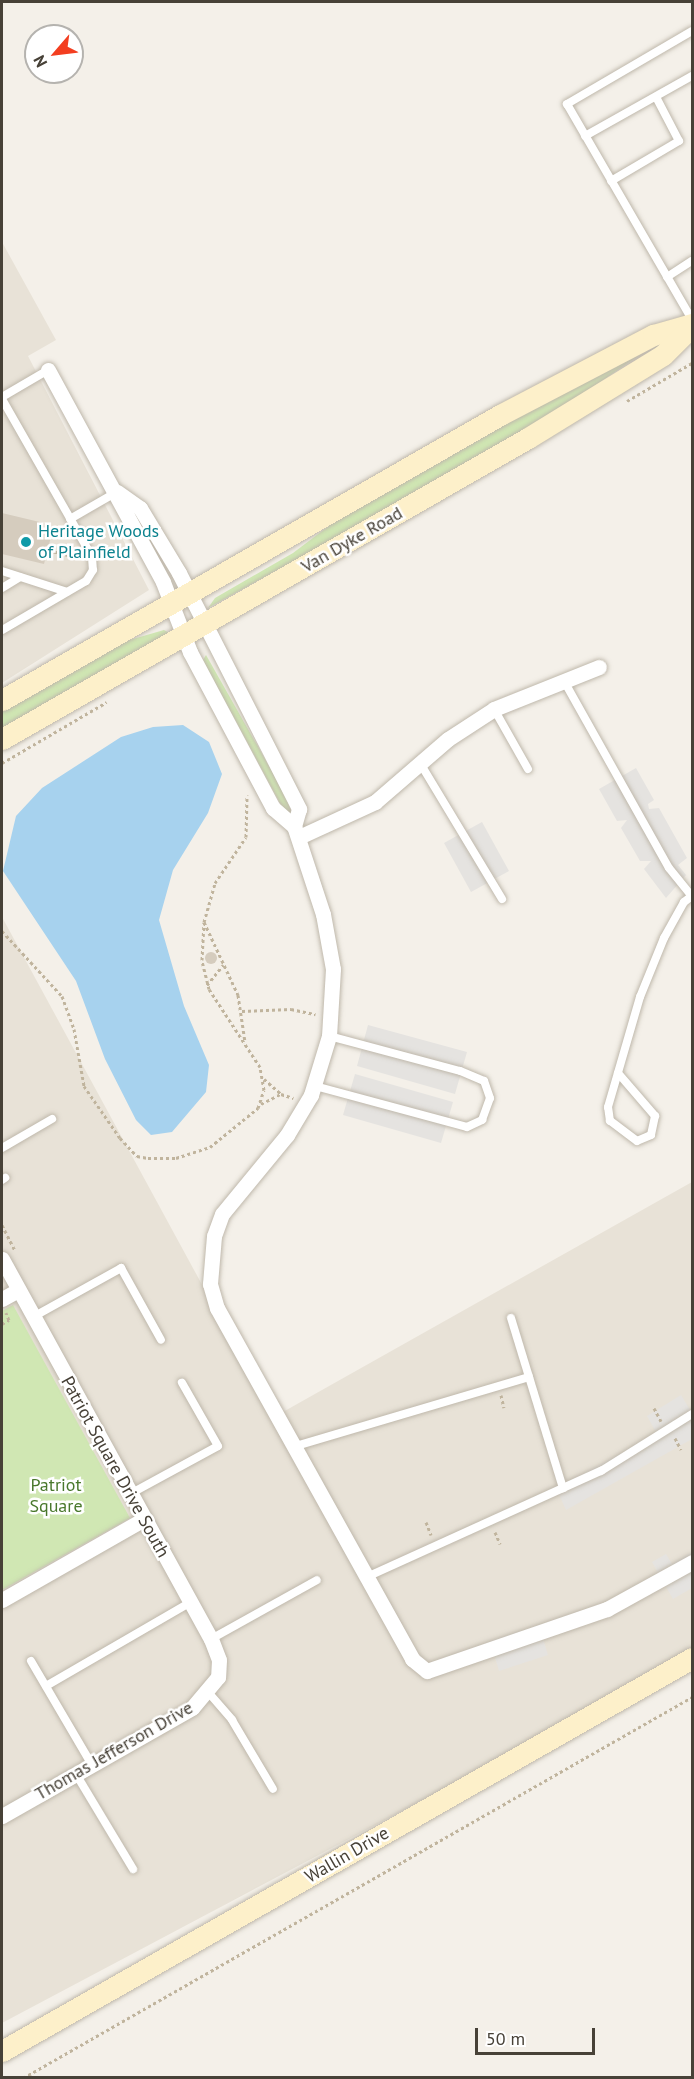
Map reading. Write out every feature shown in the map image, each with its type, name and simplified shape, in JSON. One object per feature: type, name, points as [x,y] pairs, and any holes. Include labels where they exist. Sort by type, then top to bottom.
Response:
[{"type":"street","name":"Van Dyke Road","points":[[2,700],[181,600],[500,416],[653,335],[693,323]]},
{"type":"street","name":"Van Dyke Road","points":[[2,739],[184,637],[528,438],[663,356],[693,323]]},
{"type":"street","points":[[48,370],[181,600],[203,626],[263,733],[299,809],[297,831],[322,914],[333,969],[329,1036],[315,1086],[287,1135],[222,1214],[209,1262],[218,1308],[369,1576],[412,1659],[427,1671],[607,1609],[693,1562]]},
{"type":"street","points":[[181,600],[184,637],[273,808],[297,831]]},
{"type":"street","points":[[297,831],[375,802],[448,739],[494,709],[599,667]]},
{"type":"street","name":"Patriot Square Drive South","points":[[2,1259],[211,1639],[219,1660],[218,1677]]},
{"type":"street","points":[[2,1299],[18,1290]]},
{"type":"street","points":[[2,1600],[144,1519]]},
{"type":"street","name":"Wallin Drive","points":[[2,2051],[693,1658]]},
{"type":"street","name":"Thomas Jefferson Drive","points":[[2,1816],[192,1708],[208,1692],[218,1677]]},
{"type":"lane","points":[[693,31],[567,104],[693,323]]},
{"type":"lane","points":[[585,136],[693,76]]},
{"type":"lane","points":[[611,181],[679,141],[656,97]]},
{"type":"lane","points":[[667,277],[693,261]]},
{"type":"lane","points":[[2,630],[86,581],[93,570],[92,557],[2,398],[48,370]]},
{"type":"lane","points":[[70,519],[117,492]]},
{"type":"lane","points":[[2,571],[67,592]]},
{"type":"lane","points":[[2,588],[20,577]]},
{"type":"lane","points":[[564,681],[669,868],[692,896],[684,902],[664,938],[640,997],[608,1107],[610,1121],[637,1141],[651,1135],[655,1116],[618,1073]]},
{"type":"lane","points":[[494,709],[528,769]]},
{"type":"lane","points":[[420,763],[502,899]]},
{"type":"lane","points":[[315,1086],[467,1127],[482,1120],[490,1098],[484,1081],[460,1071],[329,1036]]},
{"type":"lane","points":[[2,1148],[52,1119]]},
{"type":"lane","points":[[33,1317],[121,1268],[161,1340]]},
{"type":"lane","points":[[512,1318],[563,1488]]},
{"type":"lane","points":[[296,1446],[529,1377]]},
{"type":"lane","points":[[130,1494],[218,1446],[182,1383]]},
{"type":"lane","points":[[369,1576],[601,1471],[693,1414]]},
{"type":"lane","points":[[211,1639],[317,1580]]},
{"type":"lane","points":[[46,1686],[190,1602]]},
{"type":"lane","points":[[31,1661],[92,1765]]},
{"type":"lane","points":[[208,1692],[232,1720],[273,1789]]},
{"type":"lane","points":[[76,1774],[133,1869]]},
{"type":"path","points":[[48,550],[77,557]]},
{"type":"path","points":[[246,789],[250,809],[246,837],[215,883],[204,922],[202,960],[207,985],[224,1017],[245,1044],[264,1078],[281,1094],[298,1100]]},
{"type":"path","points":[[204,922],[238,995],[245,1044]]},
{"type":"path","points":[[2,931],[62,996],[74,1029],[84,1086],[107,1123],[137,1156],[176,1158],[210,1147],[242,1124],[260,1104],[281,1094]]},
{"type":"path","points":[[207,985],[223,965]]},
{"type":"path","points":[[242,1011],[291,1009],[319,1015]]},
{"type":"path","points":[[260,1104],[264,1078]]},
{"type":"path","points":[[2,1225],[18,1255]]},
{"type":"path","points":[[2,1324],[9,1320]]},
{"type":"path","points":[[501,1395],[504,1408]]},
{"type":"path","points":[[654,1408],[661,1421]]},
{"type":"path","points":[[674,1437],[681,1450]]},
{"type":"path","points":[[426,1522],[432,1536]]},
{"type":"path","points":[[495,1531],[500,1544]]},
{"type":"path","points":[[23,2078],[693,1697]]},
{"type":"shaded area","name":"Heritage Woods of Plainfield","points":[[2,242],[56,340],[28,356],[149,590],[2,683]]},
{"type":"shaded area","points":[[636,768],[654,800],[648,804],[649,809],[659,808],[687,858],[678,865],[686,875],[666,898],[644,869],[651,861],[640,861],[621,828],[627,820],[617,821],[599,789]]},
{"type":"shaded area","points":[[482,822],[509,871],[471,892],[444,843]]},
{"type":"shaded area","points":[[2,917],[274,1417],[692,1182],[692,1648],[464,1778],[2,2023]]},
{"type":"shaded area","points":[[368,1025],[467,1052],[455,1094],[357,1066]]},
{"type":"shaded area","points":[[355,1074],[453,1102],[441,1143],[343,1115]]},
{"type":"shaded area","points":[[681,1395],[692,1413],[692,1439],[566,1510],[556,1488],[657,1434],[647,1416]]},
{"type":"shaded area","points":[[692,1552],[692,1588],[673,1599],[652,1562],[666,1554],[672,1564]]},
{"type":"shaded area","points":[[539,1625],[548,1655],[499,1671],[490,1641]]},
{"type":"green space","points":[[664,338],[525,434],[208,608],[215,598],[293,553],[346,513],[510,419]]},
{"type":"green space","points":[[164,630],[171,634],[2,732],[2,709],[119,643]]},
{"type":"green space","points":[[206,655],[286,796],[292,815],[282,807],[203,660]]},
{"type":"green space","name":"Patriot Square","points":[[13,1305],[130,1518],[2,1590],[2,1311]]},
{"type":"water","points":[[183,725],[209,742],[222,774],[208,813],[173,870],[159,920],[184,1006],[209,1065],[206,1092],[172,1132],[151,1135],[136,1120],[105,1059],[76,981],[3,871],[16,816],[42,788],[121,737],[153,727]]},
{"type":"building","name":"Heritage Woods of Plainfield","points":[[2,513],[48,524],[46,532],[52,533],[44,564],[2,554]]},
{"type":"building","points":[[213,952],[216,953],[216,963],[209,964],[206,963],[205,956],[206,953]]},
{"type":"place","name":"Heritage Woods of Plainfield","points":[[26,542]]}]
